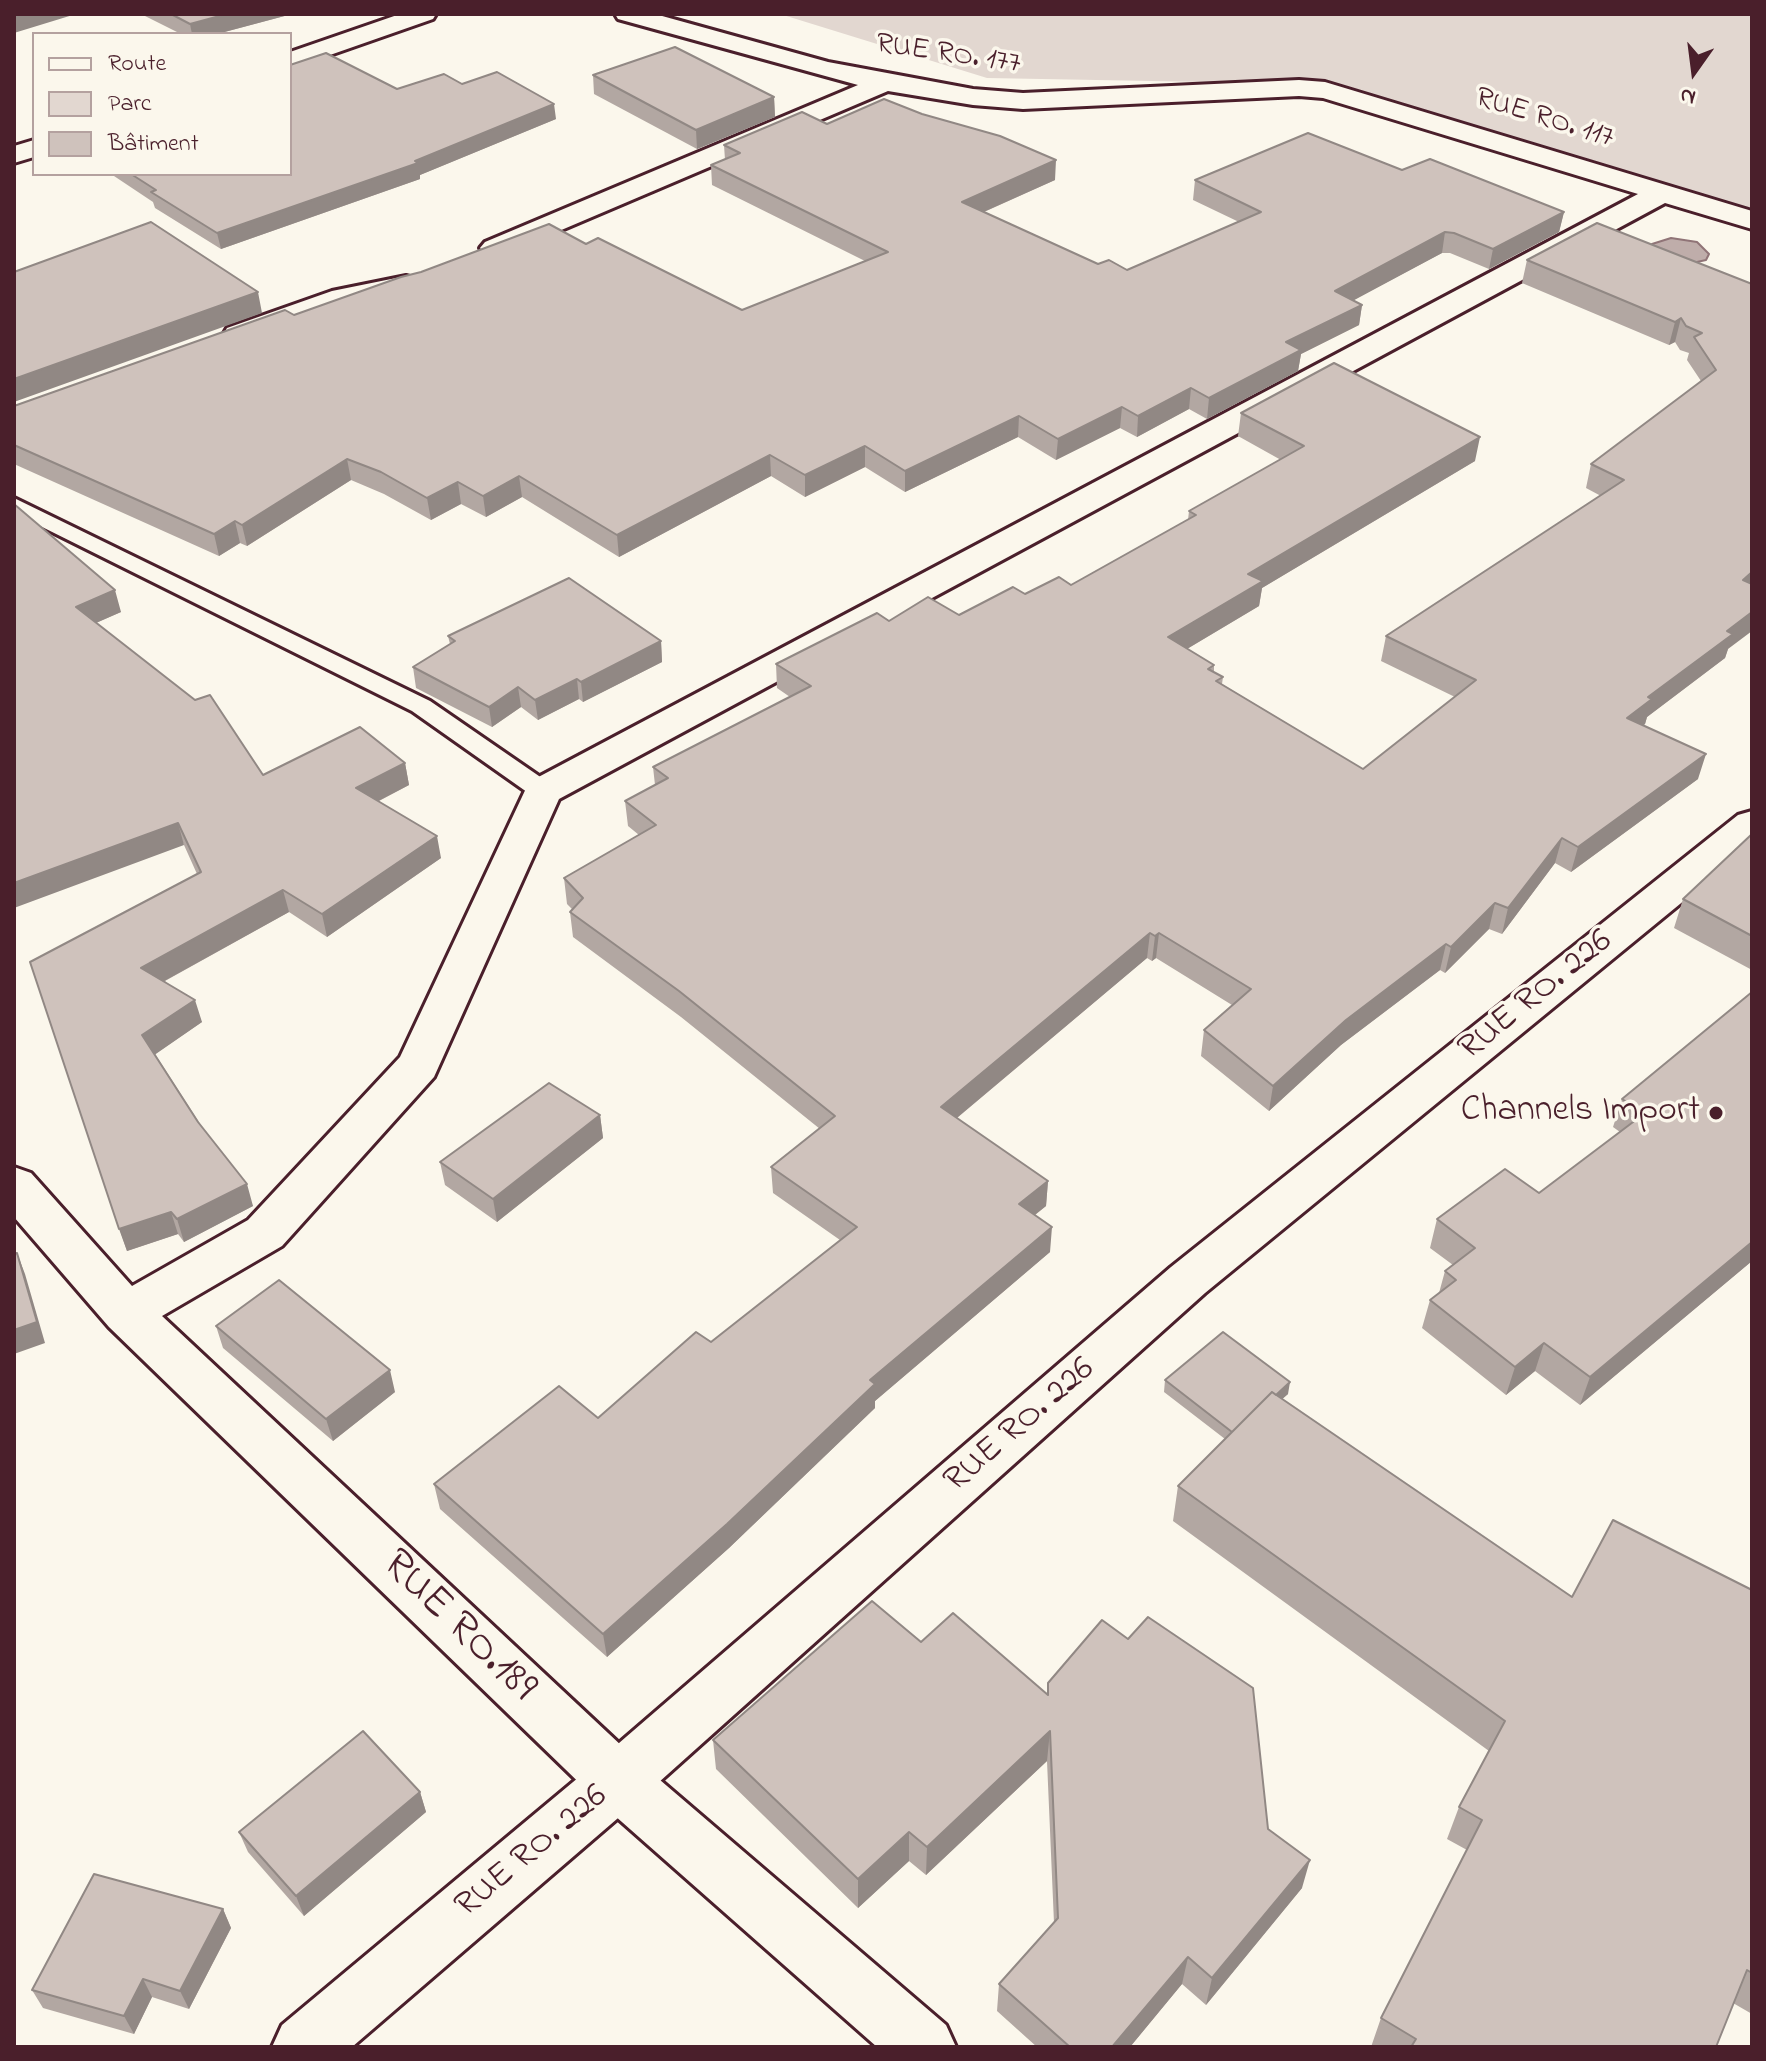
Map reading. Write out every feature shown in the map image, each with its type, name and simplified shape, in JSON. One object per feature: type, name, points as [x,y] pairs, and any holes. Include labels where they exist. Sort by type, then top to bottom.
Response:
[{"type":"street","points":[[292,60],[424,14]]},
{"type":"street","name":"RUE RO. 177","points":[[627,14],[885,83],[981,99],[1023,101],[1315,88]]},
{"type":"street","points":[[469,260],[885,83]]},
{"type":"street","name":"RUE RO. 117","points":[[1315,88],[1752,220]]},
{"type":"street","points":[[126,1313],[265,1233],[418,1066],[543,791],[1664,192]]},
{"type":"street","points":[[209,345],[343,297],[412,284],[426,278]]},
{"type":"street","name":"RUE RO. 226","points":[[304,2047],[618,1781],[1188,1280],[1752,824]]},
{"type":"street","name":"RUE RO.189","points":[[14,1185],[126,1313],[618,1781],[924,2047]]},
{"type":"lane","points":[[14,505],[421,706],[543,791]]},
{"type":"green space","points":[[780,14],[1752,14],[1752,212],[1315,84],[987,78]]},
{"type":"shaded area","points":[[1671,238],[1697,242],[1709,254],[1706,260],[1688,264],[1651,250],[1652,244]]},
{"type":"building","points":[[171,14],[227,14],[190,24]]},
{"type":"building","points":[[675,47],[774,97],[696,130],[593,75]]},
{"type":"building","points":[[326,53],[397,89],[444,74],[462,84],[497,72],[554,104],[415,161],[418,163],[217,233],[151,192],[156,190],[134,176],[292,176],[292,64]]},
{"type":"building","points":[[884,99],[922,114],[1000,136],[1056,160],[962,202],[1098,264],[1109,260],[1127,270],[1261,212],[1195,180],[1308,133],[1402,170],[1430,159],[1564,212],[1493,249],[1445,232],[1335,291],[1362,305],[1286,342],[1301,350],[1209,398],[1191,388],[1138,416],[1122,407],[1058,439],[1019,416],[905,471],[865,446],[805,475],[770,455],[617,535],[519,476],[483,496],[458,482],[427,498],[381,472],[347,459],[242,525],[235,521],[214,534],[14,445],[14,406],[285,310],[294,315],[421,272],[549,224],[586,244],[598,238],[742,310],[888,252],[711,165],[740,153],[724,145],[802,112],[827,124]]},
{"type":"building","points":[[151,222],[258,292],[14,379],[14,272]]},
{"type":"building","points":[[1597,223],[1752,284],[1752,572],[1743,580],[1752,584],[1752,612],[1727,631],[1733,634],[1648,697],[1652,699],[1627,718],[1706,754],[1578,847],[1562,838],[1508,908],[1495,903],[1451,947],[1446,944],[1346,1020],[1273,1086],[1204,1030],[1251,989],[1159,933],[1155,936],[1150,933],[941,1107],[1048,1181],[1019,1204],[1052,1227],[870,1380],[875,1384],[727,1524],[603,1634],[434,1484],[559,1386],[598,1418],[696,1332],[711,1342],[857,1227],[771,1167],[835,1116],[679,991],[570,912],[583,898],[564,878],[656,825],[625,801],[668,778],[653,767],[811,686],[776,664],[877,613],[889,621],[928,597],[959,615],[1013,587],[1025,594],[1059,577],[1071,585],[1196,515],[1189,511],[1304,446],[1241,413],[1334,363],[1480,437],[1248,574],[1263,581],[1168,637],[1214,665],[1208,669],[1223,677],[1216,681],[1363,769],[1476,680],[1386,636],[1624,480],[1591,464],[1716,370],[1694,337],[1702,333],[1686,326],[1681,318],[1675,322],[1527,260]]},
{"type":"building","points":[[14,504],[115,590],[76,607],[195,700],[210,695],[263,775],[360,727],[405,763],[356,788],[437,836],[322,914],[283,890],[141,968],[195,1000],[142,1035],[198,1122],[247,1184],[177,1219],[171,1212],[119,1229],[30,962],[201,872],[178,823],[14,883]]},
{"type":"building","points":[[569,578],[661,641],[581,682],[577,679],[535,700],[518,687],[489,707],[413,667],[455,641],[448,636]]},
{"type":"building","points":[[1752,834],[1752,936],[1683,899]]},
{"type":"building","points":[[1752,992],[1752,1242],[1590,1377],[1544,1343],[1515,1367],[1430,1300],[1456,1280],[1445,1271],[1475,1248],[1437,1219],[1505,1169],[1539,1193],[1645,1113],[1622,1099]]},
{"type":"building","points":[[549,1083],[600,1115],[493,1199],[440,1162]]},
{"type":"building","points":[[17,1253],[37,1322],[14,1330],[14,1254]]},
{"type":"building","points":[[279,1280],[390,1370],[326,1419],[216,1326]]},
{"type":"building","points":[[1223,1332],[1290,1382],[1276,1395],[1272,1392],[1232,1432],[1165,1380]]},
{"type":"building","points":[[1272,1392],[1572,1597],[1613,1520],[1752,1590],[1752,1973],[1747,1970],[1716,2047],[1411,2047],[1416,2039],[1381,2018],[1482,1820],[1459,1807],[1505,1721],[1178,1486]]},
{"type":"building","points":[[872,1601],[921,1642],[953,1613],[1048,1695],[1048,1683],[1102,1620],[1128,1639],[1148,1617],[1253,1688],[1268,1829],[1310,1860],[1212,1978],[1188,1957],[1112,2047],[1070,2047],[999,1984],[1058,1918],[1050,1731],[927,1847],[909,1832],[858,1879],[713,1740]]},
{"type":"building","points":[[363,1731],[420,1792],[296,1896],[239,1832]]},
{"type":"building","points":[[94,1874],[223,1909],[180,1991],[143,1979],[124,2016],[32,1990]]},
{"type":"place","name":"Channels Import","points":[[1716,1113]]}]
